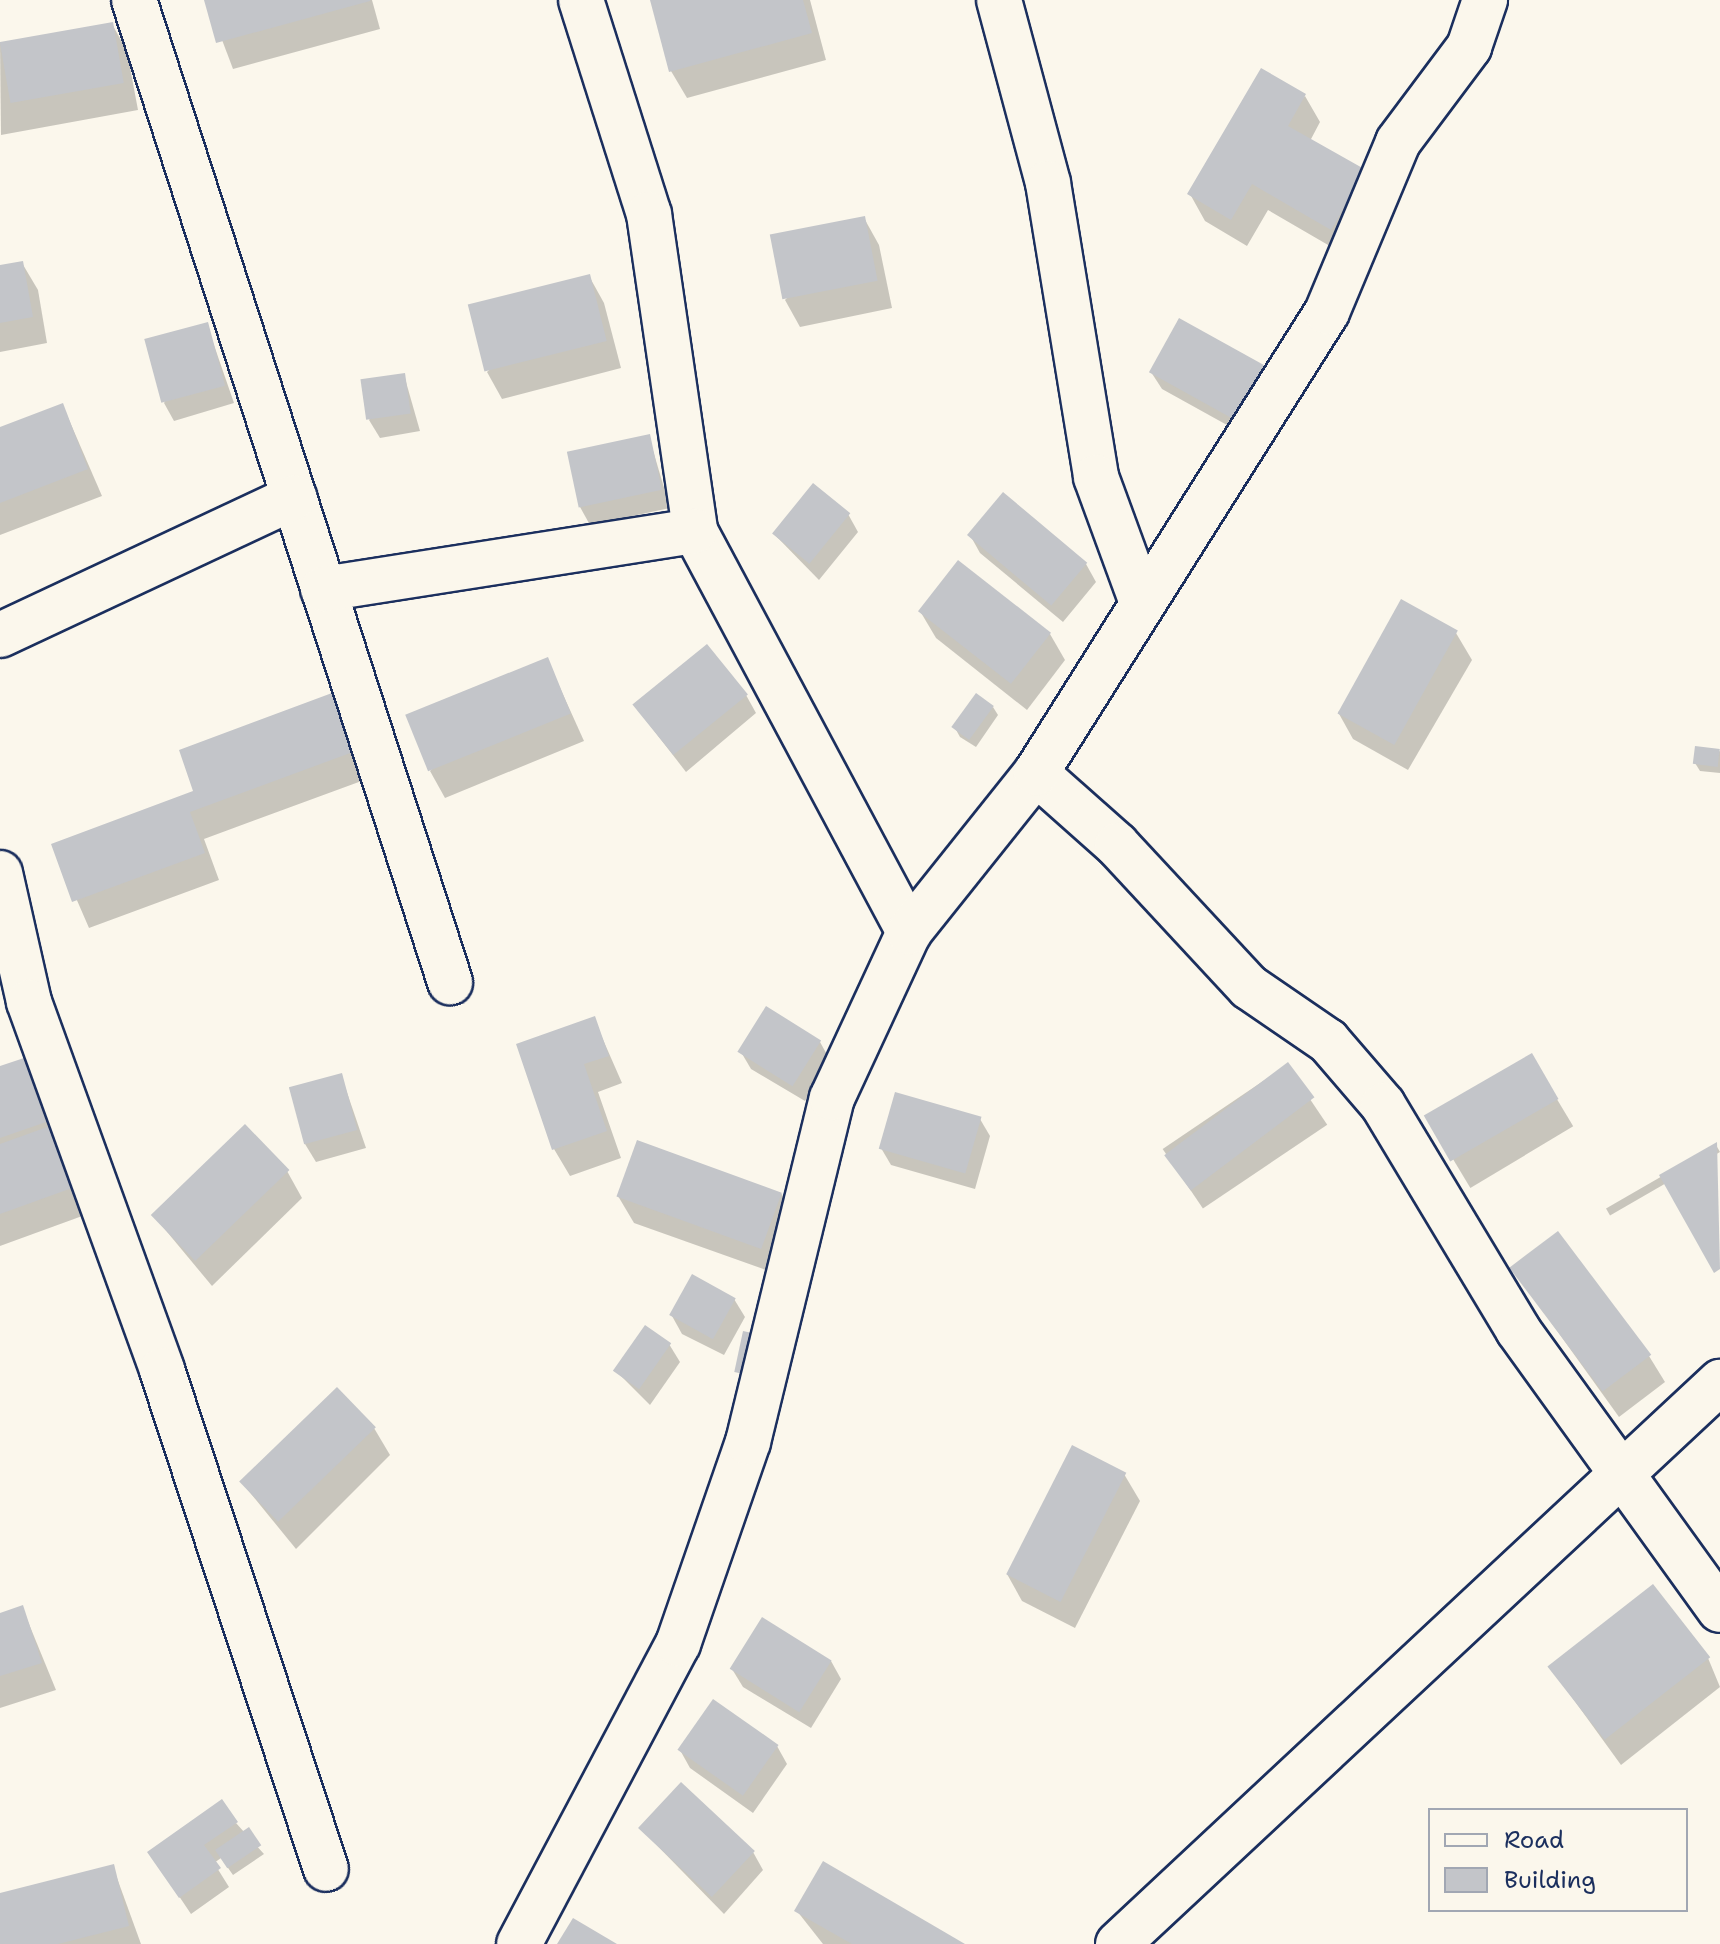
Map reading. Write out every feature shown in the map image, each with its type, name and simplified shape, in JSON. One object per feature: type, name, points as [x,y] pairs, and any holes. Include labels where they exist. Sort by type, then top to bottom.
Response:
[{"type":"street","points":[[134,0],[450,982]]},
{"type":"street","points":[[581,0],[649,214],[695,531],[909,932]]},
{"type":"street","points":[[999,0],[1048,183],[1096,477],[1141,600]]},
{"type":"street","points":[[519,1944],[678,1644],[748,1442],[832,1098],[909,932],[1036,773],[1141,600],[1327,312],[1398,142],[1469,47],[1485,0]]},
{"type":"street","points":[[0,635],[294,497]]},
{"type":"street","points":[[323,589],[695,531]]},
{"type":"street","points":[[1036,773],[1117,845],[1249,987],[1328,1041],[1383,1105],[1518,1330],[1618,1477],[1720,1610]]},
{"type":"street","points":[[0,873],[14,1008],[162,1370],[326,1869]]},
{"type":"street","points":[[1118,1944],[1720,1382]]},
{"type":"building","points":[[204,0],[370,0],[370,1],[216,43]]},
{"type":"building","points":[[650,0],[803,0],[812,33],[669,72]]},
{"type":"building","points":[[113,22],[124,83],[11,103],[0,42]]},
{"type":"building","points":[[1261,68],[1306,94],[1288,126],[1366,170],[1331,230],[1252,184],[1231,220],[1187,194]]},
{"type":"building","points":[[865,216],[878,281],[782,299],[770,235]]},
{"type":"building","points":[[23,261],[33,317],[0,323],[0,265]]},
{"type":"building","points":[[590,274],[607,341],[484,371],[468,304]]},
{"type":"building","points":[[1179,318],[1264,365],[1234,419],[1149,372]]},
{"type":"building","points":[[208,322],[225,386],[161,403],[144,339]]},
{"type":"building","points":[[405,373],[411,414],[366,420],[360,379]]},
{"type":"building","points":[[63,403],[88,469],[0,503],[0,427]]},
{"type":"building","points":[[650,434],[662,490],[579,507],[567,452]]},
{"type":"building","points":[[813,483],[850,513],[809,564],[772,534]]},
{"type":"building","points":[[1003,492],[1087,563],[1051,606],[967,535]]},
{"type":"building","points":[[958,560],[1051,633],[1011,684],[918,611]]},
{"type":"building","points":[[1401,599],[1458,631],[1394,745],[1337,714]]},
{"type":"building","points":[[707,644],[748,695],[673,755],[632,704]]},
{"type":"building","points":[[548,657],[571,714],[428,771],[405,715]]},
{"type":"building","points":[[332,693],[353,752],[190,812],[205,853],[72,902],[51,844],[193,791],[179,750]]},
{"type":"building","points":[[976,693],[994,706],[969,740],[951,727]]},
{"type":"building","points":[[1695,746],[1720,749],[1718,767],[1693,764]]},
{"type":"building","points":[[766,1006],[821,1040],[793,1086],[737,1052]]},
{"type":"building","points":[[595,1016],[609,1056],[584,1064],[607,1131],[552,1150],[516,1044]]},
{"type":"building","points":[[1532,1053],[1558,1099],[1450,1161],[1424,1116]]},
{"type":"building","points":[[24,1058],[46,1122],[0,1138],[0,1066]]},
{"type":"building","points":[[1288,1062],[1314,1097],[1191,1190],[1164,1155]]},
{"type":"building","points":[[342,1073],[357,1130],[304,1144],[289,1087]]},
{"type":"building","points":[[895,1092],[982,1117],[965,1174],[879,1149]]},
{"type":"building","points":[[245,1124],[289,1170],[195,1261],[151,1215]]},
{"type":"building","points":[[50,1126],[72,1188],[0,1214],[0,1144]]},
{"type":"building","points":[[637,1140],[782,1193],[761,1249],[616,1196]]},
{"type":"building","points":[[1717,1142],[1720,1269],[1714,1273],[1659,1175]]},
{"type":"building","points":[[1558,1231],[1651,1355],[1603,1391],[1509,1268]]},
{"type":"building","points":[[692,1274],[736,1298],[713,1339],[669,1315]]},
{"type":"building","points":[[645,1325],[671,1343],[639,1389],[613,1371]]},
{"type":"building","points":[[743,1331],[766,1336],[758,1377],[734,1372]]},
{"type":"building","points":[[337,1387],[376,1427],[278,1522],[239,1481]]},
{"type":"building","points":[[1072,1445],[1126,1473],[1061,1602],[1006,1574]]},
{"type":"building","points":[[1653,1584],[1710,1657],[1605,1740],[1547,1666]]},
{"type":"building","points":[[23,1605],[42,1663],[0,1676],[0,1613]]},
{"type":"building","points":[[762,1617],[832,1660],[799,1712],[730,1669]]},
{"type":"building","points":[[713,1699],[779,1745],[743,1796],[677,1750]]},
{"type":"building","points":[[681,1782],[755,1851],[712,1897],[638,1828]]},
{"type":"building","points":[[222,1799],[238,1822],[204,1845],[221,1868],[179,1898],[147,1852]]},
{"type":"building","points":[[249,1827],[261,1845],[227,1868],[215,1850]]},
{"type":"building","points":[[823,1861],[965,1944],[852,1944],[794,1911]]},
{"type":"building","points":[[114,1864],[129,1926],[58,1944],[0,1944],[0,1893]]},
{"type":"building","points":[[573,1918],[617,1944],[557,1944]]}]
